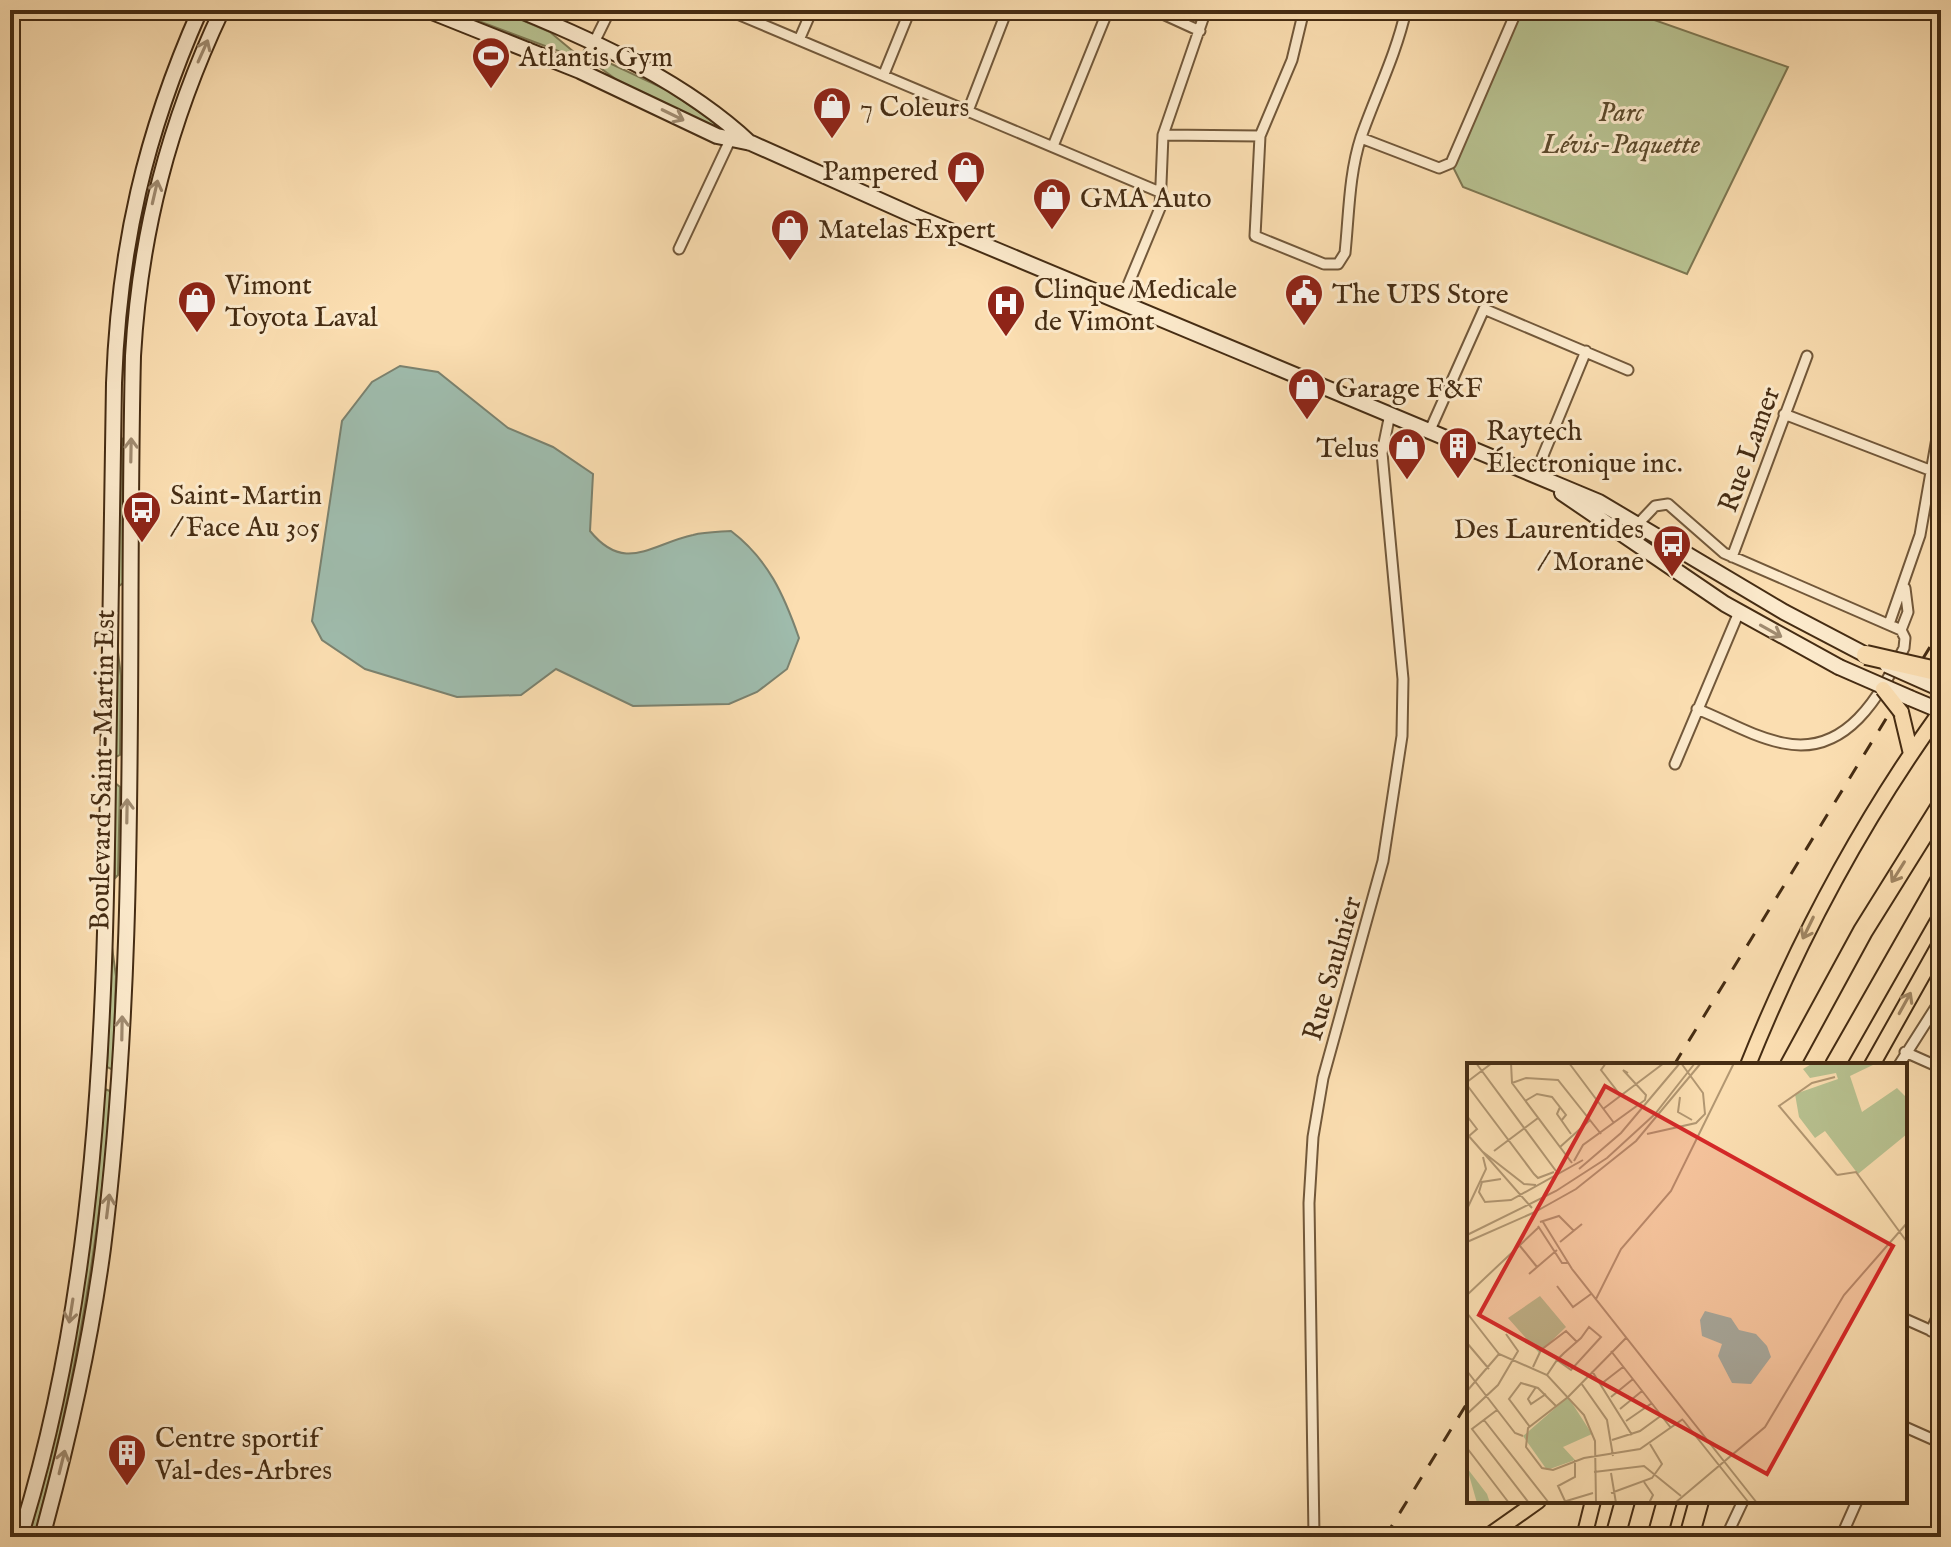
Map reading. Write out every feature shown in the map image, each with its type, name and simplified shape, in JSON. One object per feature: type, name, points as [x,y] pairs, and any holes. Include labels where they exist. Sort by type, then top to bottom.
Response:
[{"type":"highway","points":[[1866,655],[1941,671]]},
{"type":"highway","points":[[1791,1063],[1863,931],[1941,806]]},
{"type":"highway","points":[[1837,1063],[1847,1040],[1941,879]]},
{"type":"highway","points":[[1615,1537],[1624,1503]]},
{"type":"highway","points":[[1657,1537],[1666,1503]]},
{"type":"highway","points":[[1689,1537],[1698,1503]]},
{"type":"main road","name":"Boulevard Saint-Martin Est","points":[[20,1537],[46,1438],[68,1331],[86,1214],[98,1086],[106,952],[114,383],[118,296],[140,176],[170,80],[200,10]]},
{"type":"main road","name":"Boulevard Saint-Martin Est","points":[[42,1537],[65,1448],[98,1278],[121,1073],[132,392],[137,299],[144,242],[164,156],[183,97],[222,10]]},
{"type":"main road","points":[[427,10],[580,71],[708,132],[733,134]]},
{"type":"main road","points":[[519,10],[594,44],[679,91],[733,134],[751,143],[1605,505],[1796,619],[1941,689]]},
{"type":"main road","points":[[1535,475],[1739,612],[1883,689],[1941,711],[1831,883],[1749,1063]]},
{"type":"main road","points":[[1883,689],[1904,719],[1911,754]]},
{"type":"main road","points":[[1873,1063],[1941,942]]},
{"type":"main road","points":[[1487,1537],[1535,1503]]},
{"type":"main road","points":[[1584,1537],[1592,1503]]},
{"type":"street","points":[[580,71],[610,10]]},
{"type":"street","points":[[728,10],[1162,193]]},
{"type":"street","points":[[799,40],[812,10]]},
{"type":"street","points":[[884,74],[910,10]]},
{"type":"street","points":[[968,111],[1007,10]]},
{"type":"street","points":[[1053,146],[1108,10]]},
{"type":"street","points":[[1154,10],[1200,31]]},
{"type":"street","points":[[1121,302],[1159,211],[1163,135],[1206,10]]},
{"type":"street","points":[[1304,10],[1292,60],[1260,136],[1255,236],[1324,264],[1338,264],[1345,253],[1352,170],[1361,138],[1397,48],[1406,10]]},
{"type":"street","points":[[1361,138],[1439,168],[1451,163],[1517,10]]},
{"type":"street","points":[[679,249],[733,134]]},
{"type":"street","points":[[1163,135],[1260,136]]},
{"type":"street","points":[[1430,430],[1484,309],[1628,370]]},
{"type":"street","points":[[1535,475],[1586,351]]},
{"type":"street","name":"Rue Lamer","points":[[1732,557],[1807,356]]},
{"type":"street","name":"Rue Saulnier","points":[[1314,1537],[1309,1191],[1313,1137],[1323,1078],[1380,876],[1402,736],[1402,665],[1382,453],[1390,414]]},
{"type":"street","points":[[1784,414],[1932,471]]},
{"type":"street","points":[[1889,624],[1905,587],[1932,471],[1941,415]]},
{"type":"street","points":[[1638,524],[1655,506],[1668,504],[1713,546],[1732,557],[1901,630]]},
{"type":"street","points":[[1697,709],[1782,743],[1804,745],[1828,740],[1856,723],[1874,700],[1905,644],[1901,630],[1908,612],[1905,587]]},
{"type":"street","points":[[1675,764],[1739,612]]},
{"type":"street","points":[[1900,1063],[1941,999]]},
{"type":"street","points":[[1905,1052],[1941,1068]]},
{"type":"street","points":[[1907,1320],[1936,1333],[1941,1308]]},
{"type":"street","points":[[1907,1428],[1941,1443]]},
{"type":"street","points":[[1726,1537],[1742,1503]]},
{"type":"street","points":[[1841,1537],[1856,1503]]},
{"type":"green space","points":[[449,10],[498,10],[550,32],[574,52],[569,55]]},
{"type":"green space","name":"Parc Lévis-Paquette","points":[[1517,10],[1626,10],[1788,67],[1687,274],[1463,187],[1451,163]]},
{"type":"green space","points":[[603,60],[667,90],[718,125],[716,129],[628,88],[599,67],[597,63]]},
{"type":"green space","points":[[122,439],[123,583],[119,586],[119,441]]},
{"type":"green space","points":[[116,636],[121,676],[120,755],[116,757]]},
{"type":"green space","points":[[114,782],[120,787],[118,875],[115,878]]},
{"type":"green space","points":[[111,940],[116,976],[113,1070],[107,1067]]},
{"type":"green space","points":[[105,1089],[112,1092],[100,1205],[83,1316],[48,1482],[34,1537],[29,1537],[49,1457],[89,1242]]},
{"type":"shaded area","points":[[400,366],[438,372],[508,428],[553,447],[593,474],[590,531],[615,551],[627,554],[639,552],[693,535],[731,531],[765,566],[787,607],[799,638],[787,669],[757,692],[729,704],[633,706],[556,669],[521,695],[457,697],[365,669],[322,640],[312,621],[342,421],[372,382]]},
{"type":"railway","points":[[1675,1063],[1941,629]]},
{"type":"railway","points":[[1385,1537],[1467,1403]]},
{"type":"place","name":"Atlantis Gym","points":[[491,90]]},
{"type":"place","name":"7 Coleurs","points":[[832,140]]},
{"type":"place","name":"Pampered","points":[[966,204]]},
{"type":"place","name":"GMA Auto","points":[[1052,231]]},
{"type":"place","name":"Matelas Expert","points":[[790,262]]},
{"type":"place","name":"The UPS Store","points":[[1304,327]]},
{"type":"place","name":"Vimont Toyota Laval","points":[[197,334]]},
{"type":"place","name":"Clinque Medicale de Vimont","points":[[1006,338]]},
{"type":"place","name":"Garage F&F","points":[[1307,421]]},
{"type":"place","name":"Raytech Électronique inc.","points":[[1458,480]]},
{"type":"place","name":"Telus","points":[[1407,481]]},
{"type":"place","name":"Saint-Martin / Face Au 305","points":[[142,544]]},
{"type":"place","name":"Des Laurentides / Morane","points":[[1672,578]]},
{"type":"place","name":"Centre sportif Val-des-Arbres","points":[[127,1487]]}]
